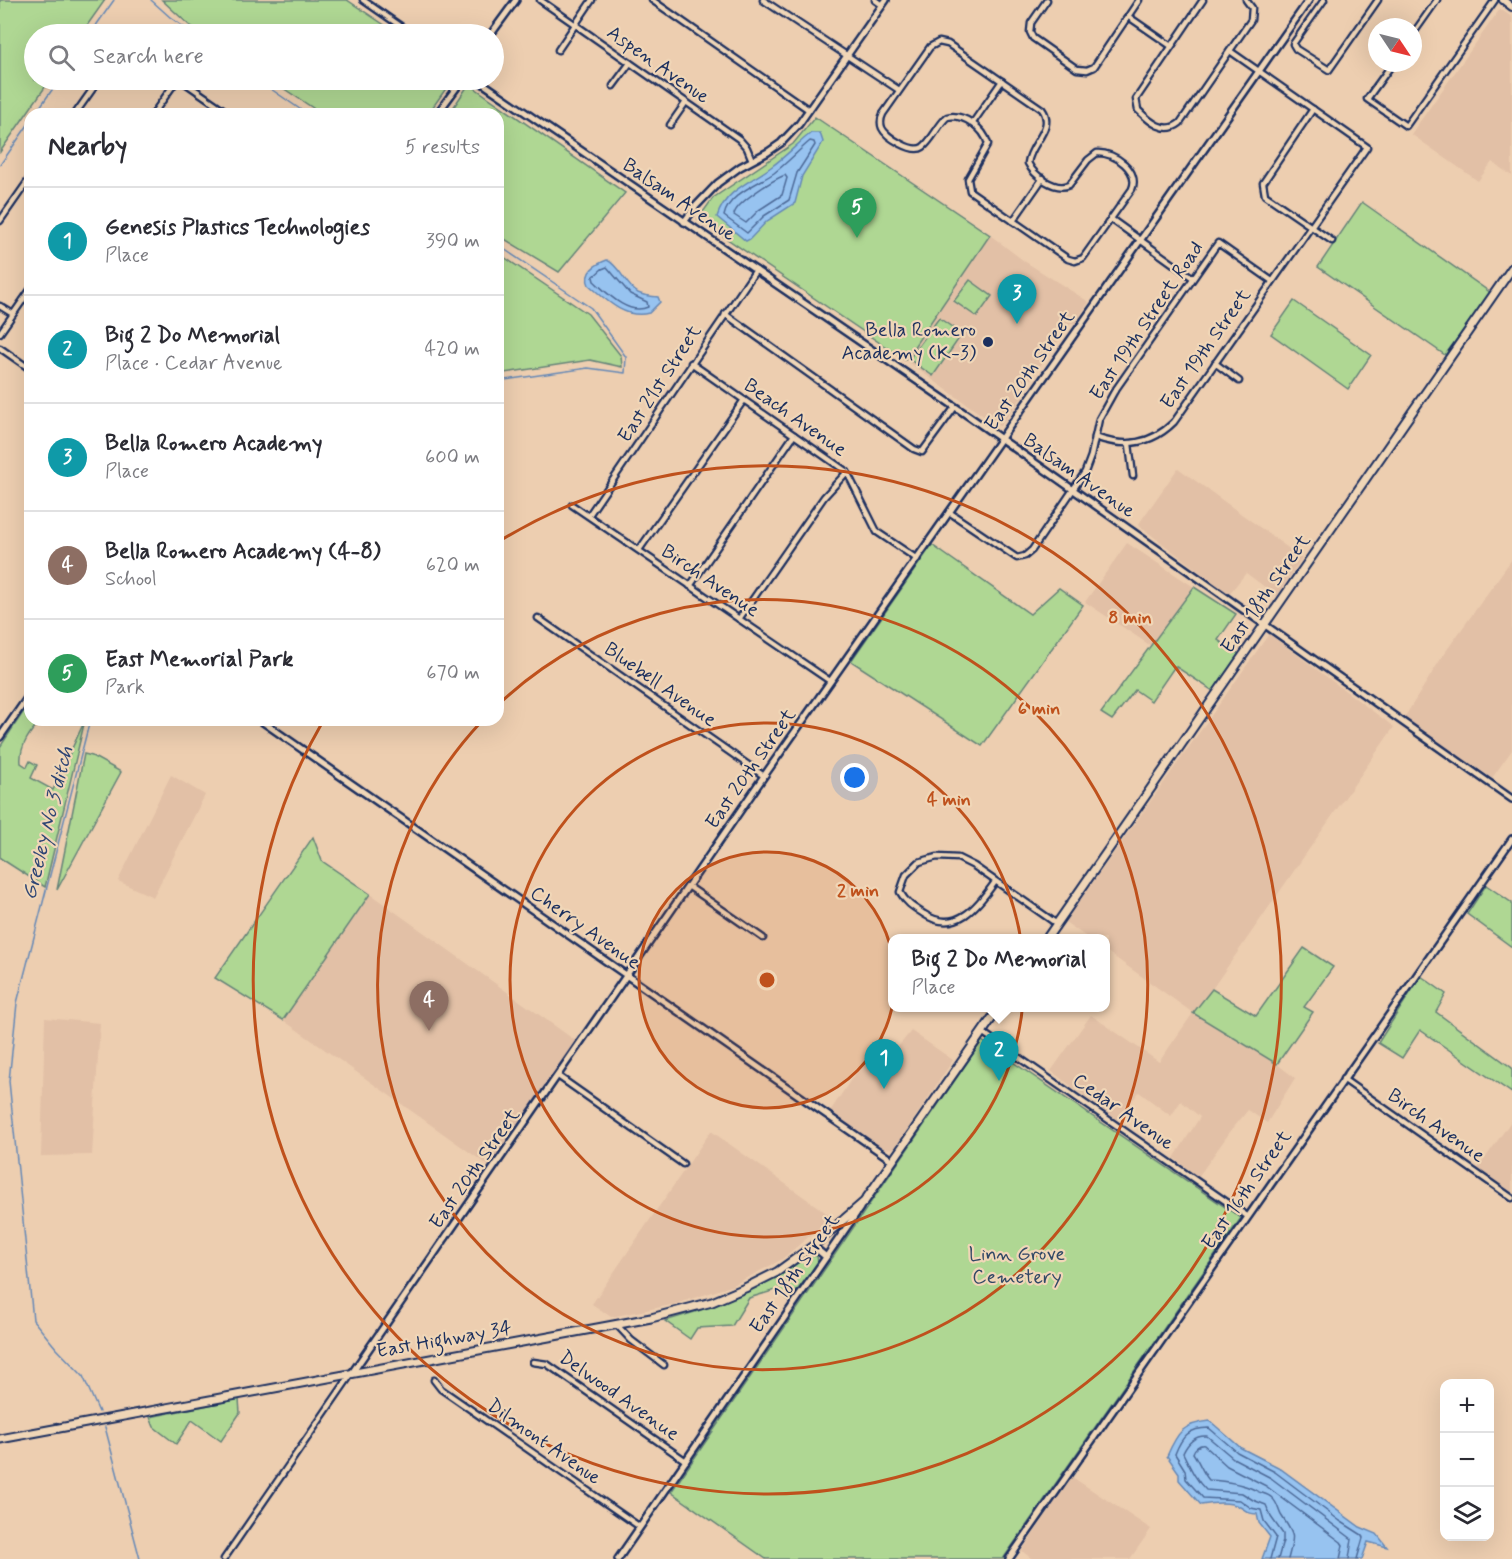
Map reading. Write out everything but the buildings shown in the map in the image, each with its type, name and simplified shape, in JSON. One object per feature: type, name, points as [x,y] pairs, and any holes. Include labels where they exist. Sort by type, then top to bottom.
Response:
[{"type":"main road","points":[[1503,0],[1512,6]]},
{"type":"main road","name":"East 18th Street","points":[[1050,934],[1512,268]]},
{"type":"main road","name":"East 18th Street","points":[[864,1202],[996,1012]]},
{"type":"main road","name":"East Highway 34","points":[[0,1439],[651,1318],[712,1302],[777,1272],[813,1246],[864,1202]]},
{"type":"street","points":[[363,0],[398,24]]},
{"type":"street","points":[[498,24],[516,0]]},
{"type":"street","name":"Aspen Avenue","points":[[540,0],[739,139],[747,148],[752,160]]},
{"type":"street","points":[[558,50],[592,0]]},
{"type":"street","points":[[652,0],[809,110]]},
{"type":"street","points":[[763,0],[899,90]]},
{"type":"street","points":[[684,222],[718,183],[752,160],[768,153],[799,124],[884,2],[875,0]]},
{"type":"street","points":[[1047,0],[1031,23],[1031,36],[1079,70],[1094,67],[1139,0]]},
{"type":"street","points":[[1203,0],[1138,93],[1136,107],[1160,127],[1174,128],[1180,123],[1230,51],[1252,16],[1252,8],[1246,0]]},
{"type":"street","name":"East 20th Street","points":[[224,1559],[764,776],[1309,0]]},
{"type":"street","points":[[1324,0],[1293,44],[1296,49],[1329,70],[1378,0]]},
{"type":"street","points":[[1422,21],[1437,0]]},
{"type":"street","points":[[1386,72],[1367,99],[1406,126],[1494,0]]},
{"type":"street","points":[[1129,17],[1171,46]]},
{"type":"street","points":[[939,42],[948,44],[1034,102],[1047,117],[1045,129],[1030,151],[1028,160],[1032,169],[1043,178],[1059,187],[1069,185],[1092,156],[1097,153],[1108,154],[1129,169],[1135,179],[1132,189],[1086,255],[1075,261],[1068,259],[975,195],[969,188],[967,182],[969,175],[988,144],[983,133],[972,124],[956,115],[947,117],[924,146],[914,150],[883,131],[881,122],[883,114],[899,90],[930,47],[939,42]]},
{"type":"street","points":[[1230,51],[1313,109],[1263,183],[1262,189],[1265,195],[1332,241]]},
{"type":"street","points":[[613,86],[630,63]]},
{"type":"street","points":[[972,124],[1002,81]]},
{"type":"street","points":[[79,108],[92,90]]},
{"type":"street","points":[[158,108],[171,90]]},
{"type":"street","points":[[194,90],[220,108]]},
{"type":"street","points":[[441,108],[455,90]]},
{"type":"street","name":"Balsam Avenue","points":[[493,90],[955,407],[1512,799]]},
{"type":"street","points":[[670,125],[686,102]]},
{"type":"street","name":"East 19th Street","points":[[1095,437],[1110,442],[1129,444],[1144,442],[1167,429],[1185,408],[1367,147],[1313,109]]},
{"type":"street","points":[[1013,222],[1043,178]]},
{"type":"street","points":[[0,221],[24,187]]},
{"type":"street","points":[[1112,219],[1193,278]]},
{"type":"street","name":"East 19th Street Road","points":[[1072,489],[1088,464],[1099,419],[1114,392],[1218,243],[1272,281]]},
{"type":"street","name":"East 21st Street","points":[[589,515],[756,270]]},
{"type":"street","points":[[0,333],[24,298]]},
{"type":"street","points":[[0,306],[13,314]]},
{"type":"street","points":[[725,314],[922,452],[955,407]]},
{"type":"street","points":[[0,348],[24,365]]},
{"type":"street","name":"Beach Avenue","points":[[691,363],[847,472],[877,531],[916,559]]},
{"type":"street","points":[[1215,363],[1239,381]]},
{"type":"street","points":[[639,550],[744,400]]},
{"type":"street","points":[[690,585],[794,435]]},
{"type":"street","points":[[1129,444],[1133,476]]},
{"type":"street","points":[[739,619],[824,497],[847,472]]},
{"type":"street","points":[[949,512],[1017,558],[1032,550],[1072,489]]},
{"type":"street","name":"Birch Avenue","points":[[572,505],[831,681]]},
{"type":"street","name":"Bluebell Avenue","points":[[538,618],[764,776]]},
{"type":"street","points":[[0,737],[24,703]]},
{"type":"street","name":"Cherry Avenue","points":[[269,726],[893,1161]]},
{"type":"street","name":"East 16th Street","points":[[1009,1559],[1512,839]]},
{"type":"street","points":[[995,882],[979,904],[953,922],[931,919],[906,902],[900,892],[906,875],[919,862],[937,857],[958,858],[974,866],[1057,924]]},
{"type":"street","points":[[688,886],[763,938]]},
{"type":"street","name":"Cedar Avenue","points":[[982,1032],[1247,1216]]},
{"type":"street","points":[[558,1076],[683,1164]]},
{"type":"street","name":"Birch Avenue","points":[[1344,1079],[1512,1198]]},
{"type":"street","name":"East 18th Street","points":[[618,1559],[864,1202]]},
{"type":"street","points":[[813,1246],[826,1257]]},
{"type":"street","points":[[616,1324],[631,1340],[664,1365]]},
{"type":"street","name":"Delwood Avenue","points":[[533,1362],[547,1364],[686,1461]]},
{"type":"street","name":"Dilmont Avenue","points":[[434,1380],[441,1389],[640,1527]]},
{"type":"shaded area","points":[[1500,9],[1512,17],[1512,176],[1492,162],[1478,181],[1411,134]]},
{"type":"shaded area","name":"Bella Romero Academy (K-3)","points":[[990,235],[1024,261],[1089,302],[1031,379],[1026,380],[1023,396],[1000,426],[905,360]]},
{"type":"shaded area","points":[[1178,468],[1302,558],[1277,596],[1246,573],[1229,594],[1138,525]]},
{"type":"shaded area","points":[[1127,543],[1194,587],[1151,646],[1085,602]]},
{"type":"shaded area","points":[[1512,559],[1512,750],[1492,778],[1404,718],[1444,654]]},
{"type":"shaded area","points":[[1269,634],[1394,727],[1193,1013],[1110,954],[1110,934],[1082,934],[1065,922]]},
{"type":"shaded area","points":[[171,775],[205,795],[153,897],[118,881]]},
{"type":"shaded area","points":[[370,894],[576,1041],[489,1166],[283,1020]]},
{"type":"shaded area","points":[[1193,1013],[1277,1064],[1295,1078],[1267,1123],[1248,1110],[1198,1177],[1174,1158],[1200,1117],[1181,1101],[1171,1116],[1139,1092],[1117,1120],[1051,1071],[1091,1015],[1159,1062]]},
{"type":"shaded area","points":[[45,1018],[100,1023],[92,1155],[41,1156]]},
{"type":"shaded area","points":[[911,1031],[953,1060],[895,1148],[885,1149],[829,1113],[875,1043],[893,1053]]},
{"type":"shaded area","points":[[1512,1120],[1512,1192],[1477,1170]]},
{"type":"shaded area","points":[[711,1131],[832,1217],[781,1260],[731,1286],[676,1304],[611,1317],[592,1304]]},
{"type":"shaded area","points":[[1072,1477],[1151,1529],[1130,1559],[1032,1559],[1022,1551]]},
{"type":"green space","points":[[0,0],[105,0],[88,24],[24,24],[24,90],[43,90],[31,108],[24,108],[24,117],[0,152]]},
{"type":"green space","points":[[162,0],[347,0],[383,24],[188,24]]},
{"type":"green space","points":[[286,90],[445,90],[432,108],[313,108]]},
{"type":"green space","points":[[465,90],[478,90],[503,108],[453,108]]},
{"type":"green space","points":[[504,108],[625,193],[559,272],[504,239]]},
{"type":"green space","points":[[815,117],[990,235],[905,360],[698,219],[713,198],[793,144]]},
{"type":"green space","points":[[1362,202],[1491,293],[1445,355],[1318,267]]},
{"type":"green space","points":[[504,257],[588,314],[621,356],[622,367],[590,360],[504,373]]},
{"type":"green space","points":[[970,280],[992,296],[977,317],[954,301]]},
{"type":"green space","points":[[1294,301],[1371,355],[1348,389],[1271,334]]},
{"type":"green space","points":[[939,318],[962,334],[933,376],[909,359]]},
{"type":"green space","points":[[932,545],[1030,614],[1059,588],[1083,605],[982,746],[851,661]]},
{"type":"green space","points":[[1194,587],[1236,614],[1218,640],[1239,654],[1213,691],[1175,666],[1151,701],[1135,690],[1112,720],[1101,713]]},
{"type":"green space","points":[[24,711],[24,726],[36,726],[24,745],[21,763],[27,767],[30,761],[37,765],[31,778],[53,790],[84,726],[45,887],[0,858],[0,747]]},
{"type":"green space","points":[[84,754],[121,772],[57,890]]},
{"type":"green space","points":[[313,837],[322,861],[370,894],[283,1020],[215,978]]},
{"type":"green space","points":[[1486,885],[1512,903],[1512,947],[1467,914]]},
{"type":"green space","points":[[1304,948],[1333,967],[1304,1007],[1313,1012],[1277,1064],[1193,1013],[1212,989],[1256,1016]]},
{"type":"green space","points":[[1421,976],[1446,994],[1436,1012],[1512,1068],[1512,1093],[1420,1030],[1402,1058],[1378,1043]]},
{"type":"green space","name":"Linn Grove Cemetery","points":[[982,1041],[1241,1218],[1003,1559],[766,1559],[671,1492]]},
{"type":"green space","points":[[809,1255],[817,1256],[818,1263],[789,1301],[779,1289],[749,1298],[732,1326],[697,1328],[690,1339],[665,1321],[698,1311],[745,1292]]},
{"type":"green space","points":[[239,1399],[240,1413],[221,1441],[192,1420],[176,1444],[154,1427],[150,1417]]},
{"type":"water","points":[[811,133],[820,133],[823,142],[802,176],[795,203],[767,221],[746,241],[717,217],[732,193],[776,163]]},
{"type":"water","points":[[607,260],[616,267],[633,290],[658,297],[660,302],[649,313],[632,314],[624,311],[589,285],[589,272]]},
{"type":"water","points":[[1210,1421],[1241,1448],[1278,1467],[1360,1527],[1377,1534],[1387,1547],[1368,1542],[1362,1559],[1262,1559],[1270,1537],[1259,1523],[1257,1514],[1231,1504],[1201,1505],[1179,1480],[1179,1473],[1167,1456],[1182,1430],[1193,1424]]},
{"type":"waterway","points":[[97,24],[114,0]]},
{"type":"waterway","points":[[151,0],[180,24]]},
{"type":"waterway","points":[[39,108],[52,90]]},
{"type":"waterway","points":[[272,90],[298,108]]},
{"type":"waterway","points":[[0,165],[24,131]]},
{"type":"waterway","name":"Greeley No 3 ditch","points":[[504,249],[591,308],[626,357],[625,373],[588,368],[504,380]]},
{"type":"waterway","name":"Greeley No 3 ditch","points":[[88,726],[17,1003],[9,1081],[33,1320],[83,1376],[99,1412]]},
{"type":"waterway","name":"Greeley No 3 ditch","points":[[105,1427],[140,1559]]},
{"type":"place","name":"East Memorial Park","points":[[857,238]]},
{"type":"place","name":"Bella Romero Academy","points":[[1017,324]]},
{"type":"place","name":"Bella Romero Academy (K-3)","points":[[988,342]]},
{"type":"place","name":"Bella Romero Academy (4-8)","points":[[429,1031]]},
{"type":"place","name":"Big 2 Do Memorial","points":[[999,1081]]},
{"type":"place","name":"Genesis Plastics Technologies","points":[[884,1089]]}]
